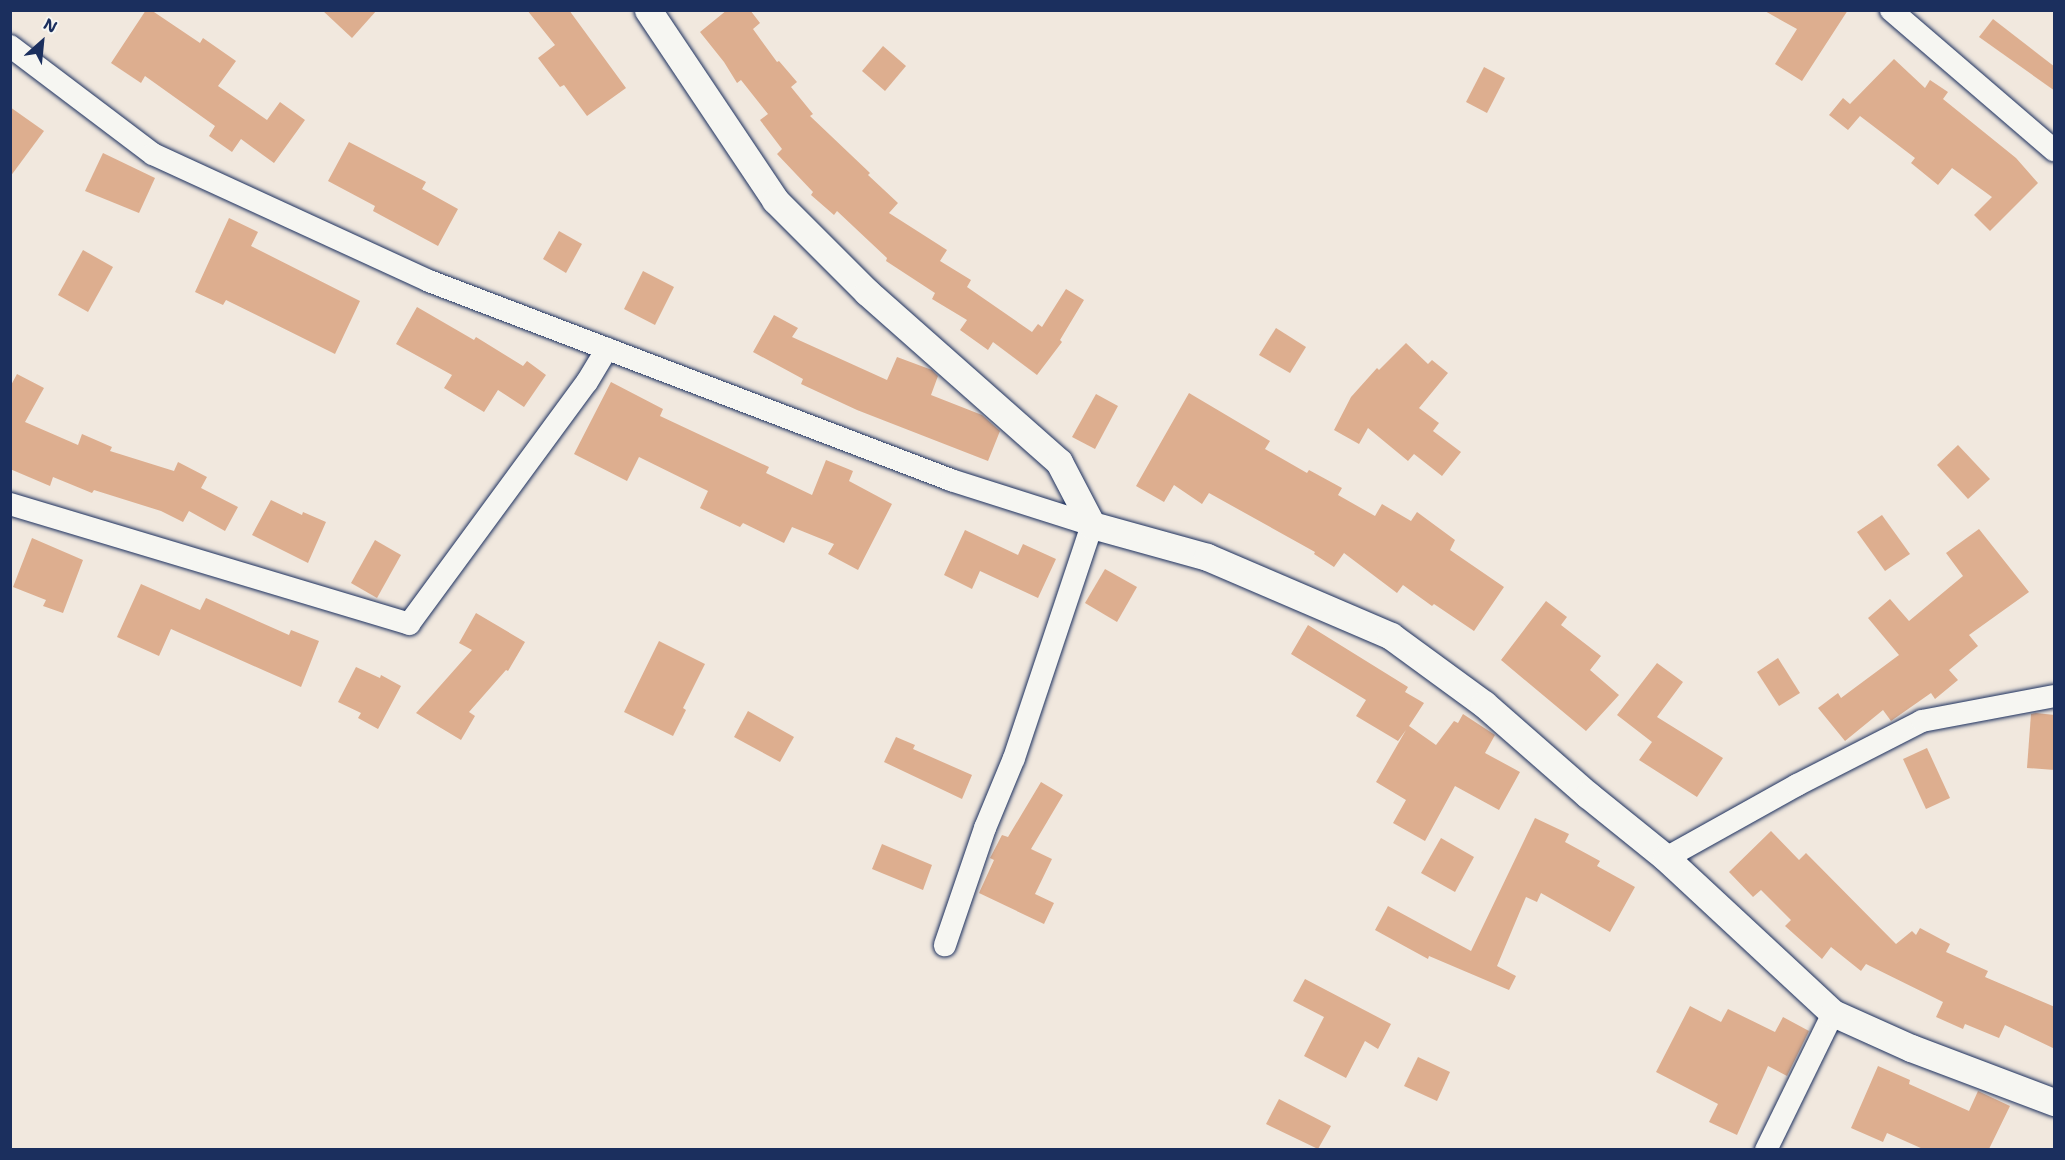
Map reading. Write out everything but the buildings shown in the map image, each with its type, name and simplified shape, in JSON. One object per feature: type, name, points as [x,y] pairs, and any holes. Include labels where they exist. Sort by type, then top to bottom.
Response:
[{"type":"street","points":[[648,10],[775,200],[867,292],[1059,462],[1092,525],[1014,758],[985,828],[945,945]]},
{"type":"street","points":[[1891,10],[2055,150]]},
{"type":"street","points":[[10,46],[153,154],[429,282],[951,480],[1092,525],[1207,557],[1391,636],[1484,704],[1588,795],[1666,858],[1833,1012],[1911,1048],[2055,1102]]},
{"type":"street","points":[[10,504],[409,624],[587,382],[608,349]]},
{"type":"street","points":[[1666,858],[1797,784],[1922,721],[2055,696]]},
{"type":"street","points":[[1766,1149],[1833,1012]]}]
